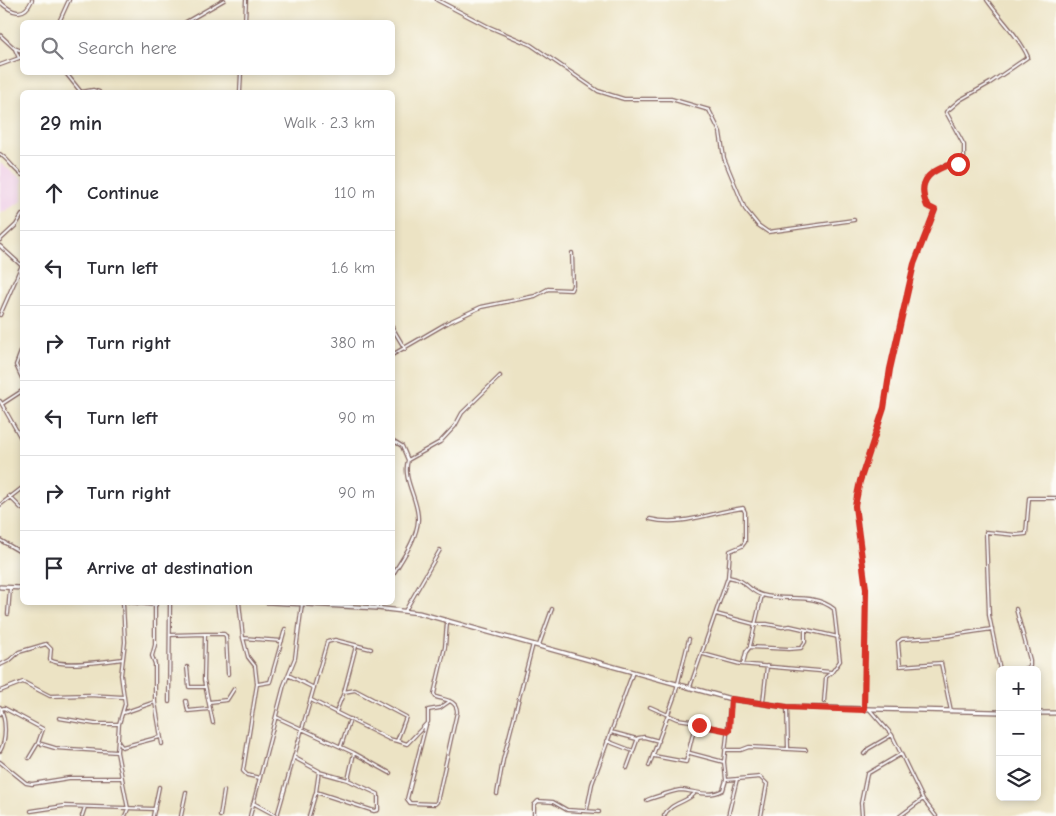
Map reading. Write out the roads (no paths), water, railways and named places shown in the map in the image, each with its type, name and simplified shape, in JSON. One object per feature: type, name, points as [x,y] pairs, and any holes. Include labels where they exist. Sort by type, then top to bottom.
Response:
[{"type":"main road","points":[[0,587],[20,588]]},
{"type":"main road","points":[[320,605],[405,611],[447,620],[731,699],[763,705],[864,710],[996,712]]},
{"type":"main road","points":[[1041,713],[1056,712]]},
{"type":"street","points":[[0,2],[8,10],[15,12],[26,8],[32,0]]},
{"type":"street","points":[[60,20],[69,0]]},
{"type":"street","points":[[189,20],[224,0]]},
{"type":"street","points":[[245,20],[246,0]]},
{"type":"street","points":[[437,0],[487,26],[531,45],[598,91],[624,99],[671,99],[710,110],[720,132],[724,158],[745,209],[758,225],[768,232],[854,220]]},
{"type":"street","points":[[864,710],[866,589],[855,506],[860,481],[884,408],[890,369],[914,264],[935,210],[927,206],[922,194],[924,180],[932,172],[952,164],[958,164],[964,159],[964,145],[946,112],[960,100],[990,83],[1028,57],[1023,47],[998,17],[987,0]]},
{"type":"street","points":[[0,35],[14,48],[19,58],[0,65]]},
{"type":"street","points":[[14,48],[20,50]]},
{"type":"street","points":[[67,75],[79,90]]},
{"type":"street","points":[[240,90],[241,75]]},
{"type":"street","points":[[0,154],[14,164],[16,171],[20,174]]},
{"type":"street","points":[[0,240],[16,225],[20,218]]},
{"type":"street","points":[[0,246],[20,264]]},
{"type":"street","points":[[395,354],[447,323],[481,306],[535,296],[545,289],[571,290],[573,285],[572,253]]},
{"type":"street","points":[[0,315],[20,270]]},
{"type":"street","points":[[395,332],[405,349]]},
{"type":"street","points":[[20,355],[16,365],[20,374]]},
{"type":"street","points":[[408,460],[440,442],[455,426],[462,413],[500,376]]},
{"type":"street","points":[[2,404],[20,392]]},
{"type":"street","points":[[0,401],[20,436]]},
{"type":"street","points":[[395,442],[402,446],[408,460],[406,477],[413,493],[418,517],[416,529],[395,570]]},
{"type":"street","points":[[0,505],[20,489]]},
{"type":"street","points":[[9,496],[20,507]]},
{"type":"street","points":[[999,666],[986,585],[986,532],[1026,534],[1029,498],[1056,498]]},
{"type":"street","points":[[650,519],[664,523],[693,520],[743,508],[745,512],[745,542],[742,546],[730,551],[728,577],[703,654],[690,687]]},
{"type":"street","points":[[0,540],[20,552]]},
{"type":"street","points":[[405,611],[440,550]]},
{"type":"street","points":[[728,577],[746,582],[762,595],[788,599],[812,598],[833,608],[840,661],[825,678],[824,702]]},
{"type":"street","points":[[8,614],[10,588]]},
{"type":"street","points":[[743,664],[746,652],[750,647],[762,595]]},
{"type":"street","points":[[123,605],[125,642],[121,675],[123,713],[119,724],[117,752],[128,809],[125,816]]},
{"type":"street","points":[[156,605],[155,645],[152,656],[155,664],[155,702],[162,744]]},
{"type":"street","points":[[169,702],[170,605]]},
{"type":"street","points":[[239,605],[243,638],[248,657],[255,666],[258,684],[254,714],[242,767],[244,773],[260,778]]},
{"type":"street","points":[[250,816],[276,717],[295,658],[302,605]]},
{"type":"street","points":[[539,645],[552,609]]},
{"type":"street","points":[[1016,609],[1030,666]]},
{"type":"street","points":[[716,614],[754,624],[790,626],[805,631],[838,637]]},
{"type":"street","points":[[447,620],[445,647],[434,692],[436,697],[450,700],[456,707],[457,712],[437,802],[435,804],[410,803],[408,799],[428,722],[428,710],[440,708],[450,700]]},
{"type":"street","points":[[258,684],[270,682],[285,629]]},
{"type":"street","points":[[951,711],[941,663],[900,666],[898,642],[902,638],[939,637],[992,629]]},
{"type":"street","points":[[750,647],[797,649],[804,645],[805,631]]},
{"type":"street","points":[[205,634],[205,687],[213,723]]},
{"type":"street","points":[[170,635],[224,634],[226,636],[228,674]]},
{"type":"street","points":[[243,638],[282,641]]},
{"type":"street","points":[[649,766],[668,716],[689,639]]},
{"type":"street","points":[[253,803],[277,816],[327,642],[335,640],[370,649]]},
{"type":"street","points":[[0,665],[10,660],[19,652],[46,644],[51,649],[50,660],[54,662],[82,663],[123,659]]},
{"type":"street","points":[[497,794],[502,760],[533,644]]},
{"type":"street","points":[[336,712],[344,692],[356,646]]},
{"type":"street","points":[[703,654],[743,664],[831,672]]},
{"type":"street","points":[[763,705],[767,666]]},
{"type":"street","points":[[187,667],[189,687],[205,687]]},
{"type":"street","points":[[587,810],[592,784],[633,672]]},
{"type":"street","points":[[288,675],[314,688]]},
{"type":"street","points":[[0,691],[23,682],[50,696],[89,695],[123,697]]},
{"type":"street","points":[[346,685],[406,716],[397,741]]},
{"type":"street","points":[[209,702],[228,700],[234,689]]},
{"type":"street","points":[[344,692],[354,690]]},
{"type":"street","points":[[647,800],[677,790],[694,794],[723,790],[726,780],[724,762],[729,731],[731,699]]},
{"type":"street","points":[[311,700],[407,744],[417,731],[426,725]]},
{"type":"street","points":[[186,701],[188,711],[209,709]]},
{"type":"street","points":[[123,713],[155,702]]},
{"type":"street","points":[[650,707],[668,716],[698,722],[685,763],[654,756]]},
{"type":"street","points":[[787,707],[788,750]]},
{"type":"street","points":[[0,708],[0,714]]},
{"type":"street","points":[[0,708],[7,709],[43,729],[29,758]]},
{"type":"street","points":[[0,708],[4,715],[4,743],[0,751]]},
{"type":"street","points":[[870,710],[892,735],[923,799],[936,816]]},
{"type":"street","points":[[276,717],[354,753],[390,773]]},
{"type":"street","points":[[59,718],[95,724],[119,724]]},
{"type":"street","points":[[340,747],[350,719]]},
{"type":"street","points":[[696,725],[729,731]]},
{"type":"street","points":[[611,732],[637,740]]},
{"type":"street","points":[[864,754],[868,748],[892,735]]},
{"type":"street","points":[[627,768],[637,740],[644,736],[659,741]]},
{"type":"street","points":[[118,742],[122,747],[160,737]]},
{"type":"street","points":[[608,741],[633,751]]},
{"type":"street","points":[[38,742],[55,748],[117,752]]},
{"type":"street","points":[[725,750],[741,750],[749,747],[806,750]]},
{"type":"street","points":[[348,780],[354,753]]},
{"type":"street","points":[[862,816],[861,803],[867,774],[901,753]]},
{"type":"street","points":[[688,754],[699,754],[724,762]]},
{"type":"street","points":[[294,758],[319,772],[348,780],[378,794],[378,810],[374,812],[316,792]]},
{"type":"street","points":[[0,762],[26,783],[32,784],[69,778],[122,778]]},
{"type":"street","points":[[309,816],[316,792],[319,772]]},
{"type":"street","points":[[726,780],[760,777],[766,782],[761,816]]},
{"type":"street","points":[[728,816],[737,779]]},
{"type":"street","points":[[153,816],[159,787]]},
{"type":"street","points":[[182,816],[186,792]]},
{"type":"street","points":[[220,816],[224,792]]},
{"type":"street","points":[[664,816],[670,808],[686,802],[694,794]]},
{"type":"street","points":[[900,816],[923,799]]},
{"type":"street","points":[[534,816],[534,805],[538,801],[553,802],[567,810],[599,812]]},
{"type":"street","points":[[31,811],[64,806],[155,809]]},
{"type":"street","points":[[82,816],[85,807]]}]
